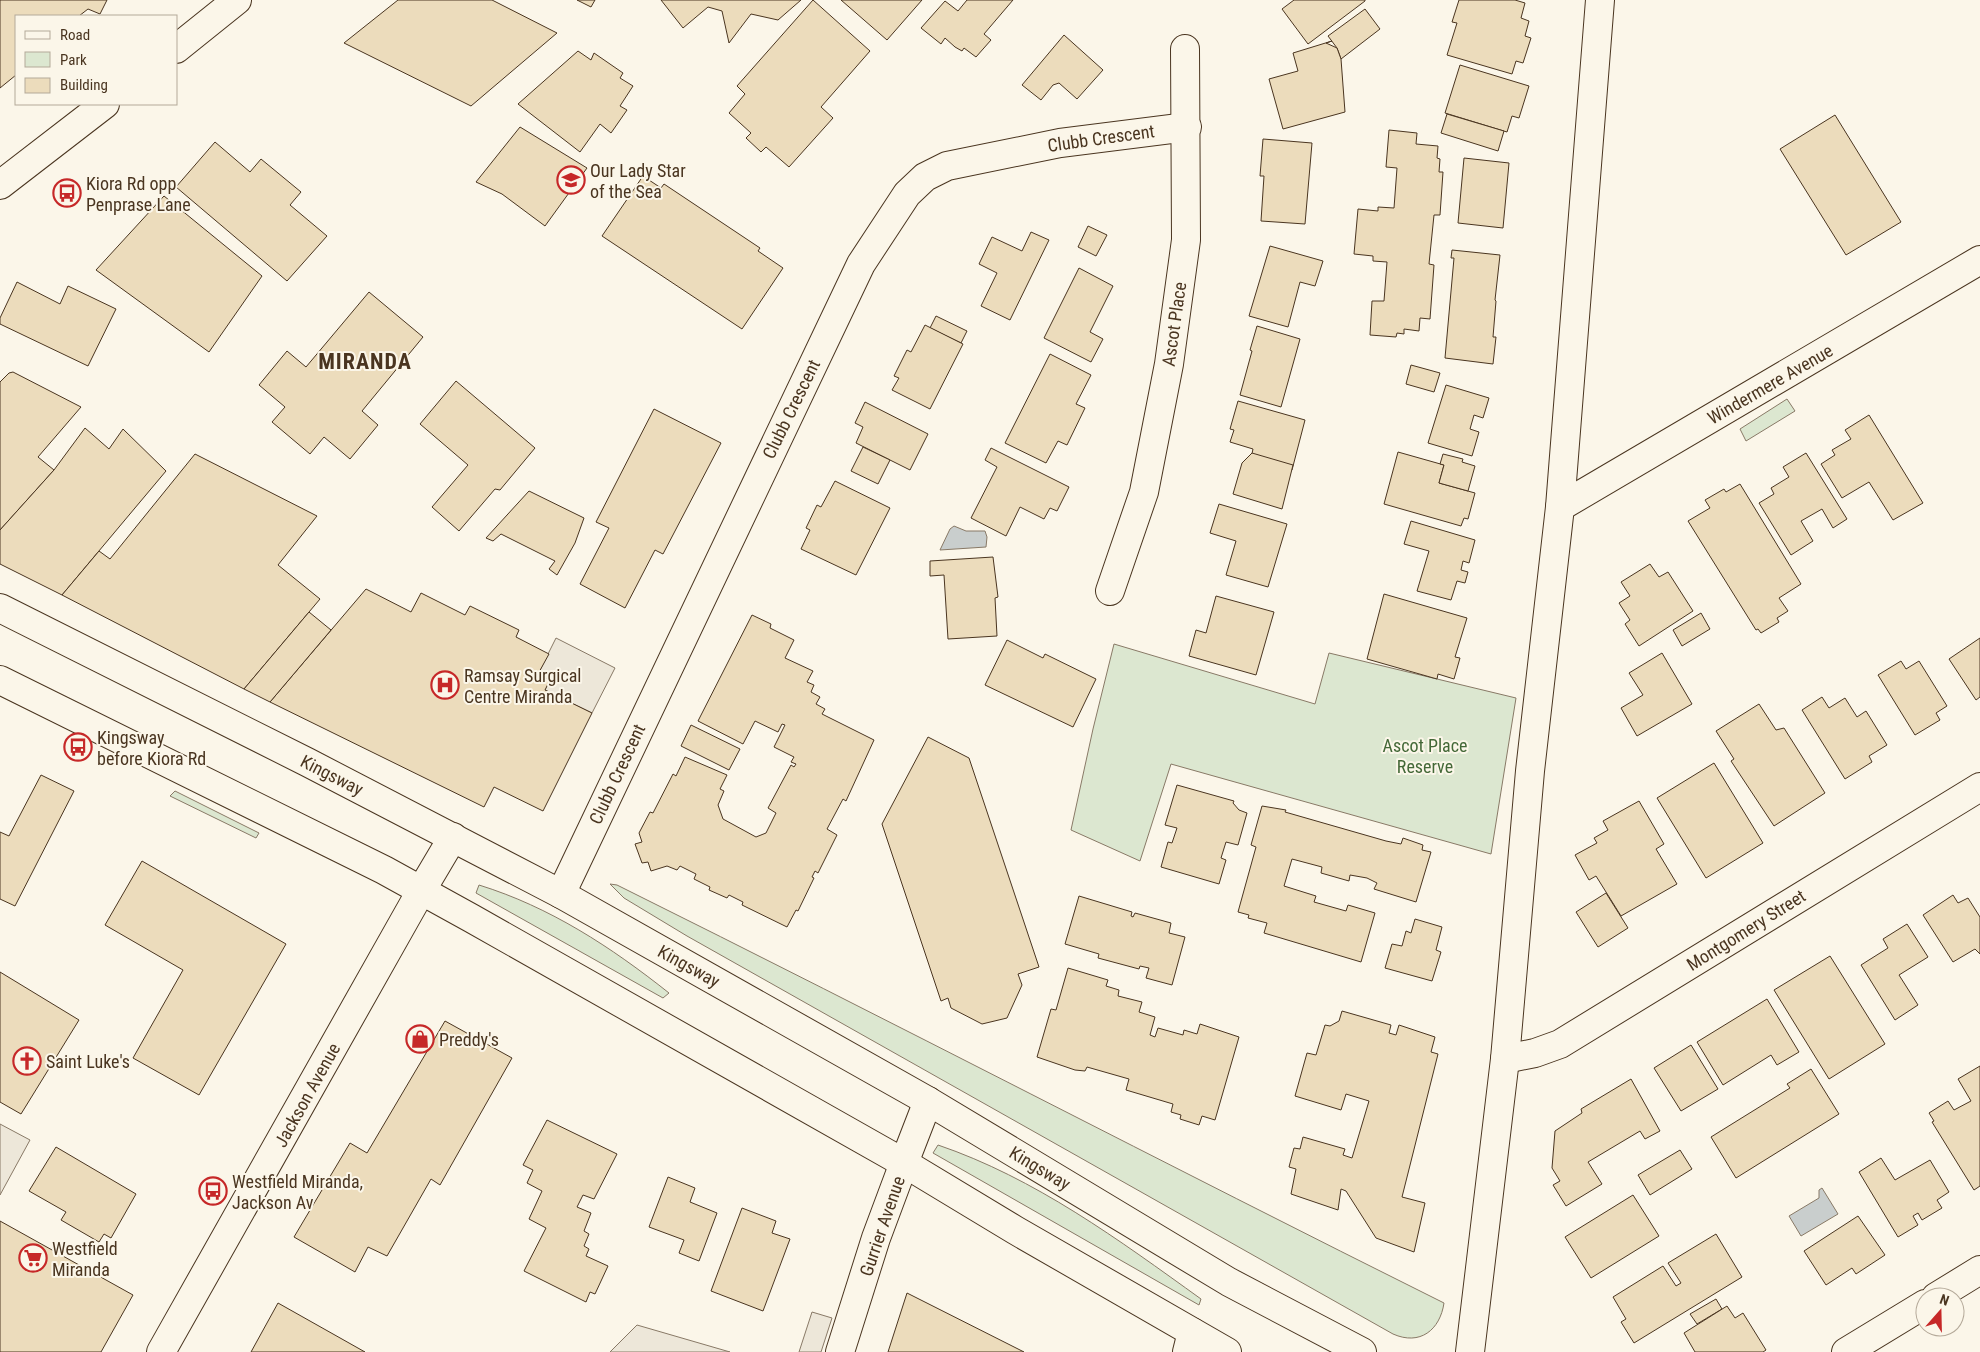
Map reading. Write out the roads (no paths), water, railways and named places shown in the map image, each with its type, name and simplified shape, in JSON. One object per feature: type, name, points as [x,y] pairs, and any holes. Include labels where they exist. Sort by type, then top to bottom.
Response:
[{"type":"street","points":[[178,47],[237,0]]},
{"type":"street","points":[[1470,1352],[1505,1059],[1530,771],[1560,508],[1600,0]]},
{"type":"street","name":"Ascot Place","points":[[1110,591],[1144,492],[1169,364],[1186,240],[1187,127],[1185,49]]},
{"type":"street","points":[[0,185],[104,105]]},
{"type":"street","name":"Clubb Crescent","points":[[560,894],[861,264],[906,194],[925,176],[947,166],[1060,143],[1187,127]]},
{"type":"street","name":"Windermere Avenue","points":[[1560,508],[1980,260]]},
{"type":"street","name":"Kingsway","points":[[0,608],[560,894],[928,1101],[1228,1282],[1362,1352]]},
{"type":"street","points":[[0,680],[296,826],[421,891],[904,1162],[1015,1230],[1190,1342],[1227,1352]]},
{"type":"street","name":"Montgomery Street","points":[[1505,1059],[1536,1054],[1560,1044],[1980,787]]},
{"type":"street","name":"Jackson Avenue","points":[[161,1352],[452,838]]},
{"type":"street","name":"Gurrier Avenue","points":[[840,1352],[876,1238],[928,1101]]},
{"type":"street","points":[[1952,1287],[1980,1270]]},
{"type":"street","points":[[1846,1352],[1915,1310]]},
{"type":"place","name":"Our Lady Star of the Sea","points":[[571,180]]},
{"type":"place","name":"Kiora Rd opp Penprase Lane","points":[[67,193]]},
{"type":"place","name":"Ramsay Surgical Centre Miranda","points":[[445,685]]},
{"type":"place","name":"Kingsway before Kiora Rd","points":[[78,747]]},
{"type":"place","name":"Preddy's","points":[[420,1039]]},
{"type":"place","name":"Saint Luke's","points":[[27,1061]]},
{"type":"place","name":"Westfield Miranda, Jackson Av","points":[[213,1191]]},
{"type":"place","name":"Westfield Miranda","points":[[33,1258]]},
{"type":"district","name":"MIRANDA","points":[[365,361]]},
{"type":"park label","name":"Ascot Place Reserve","points":[[1425,755]]}]
